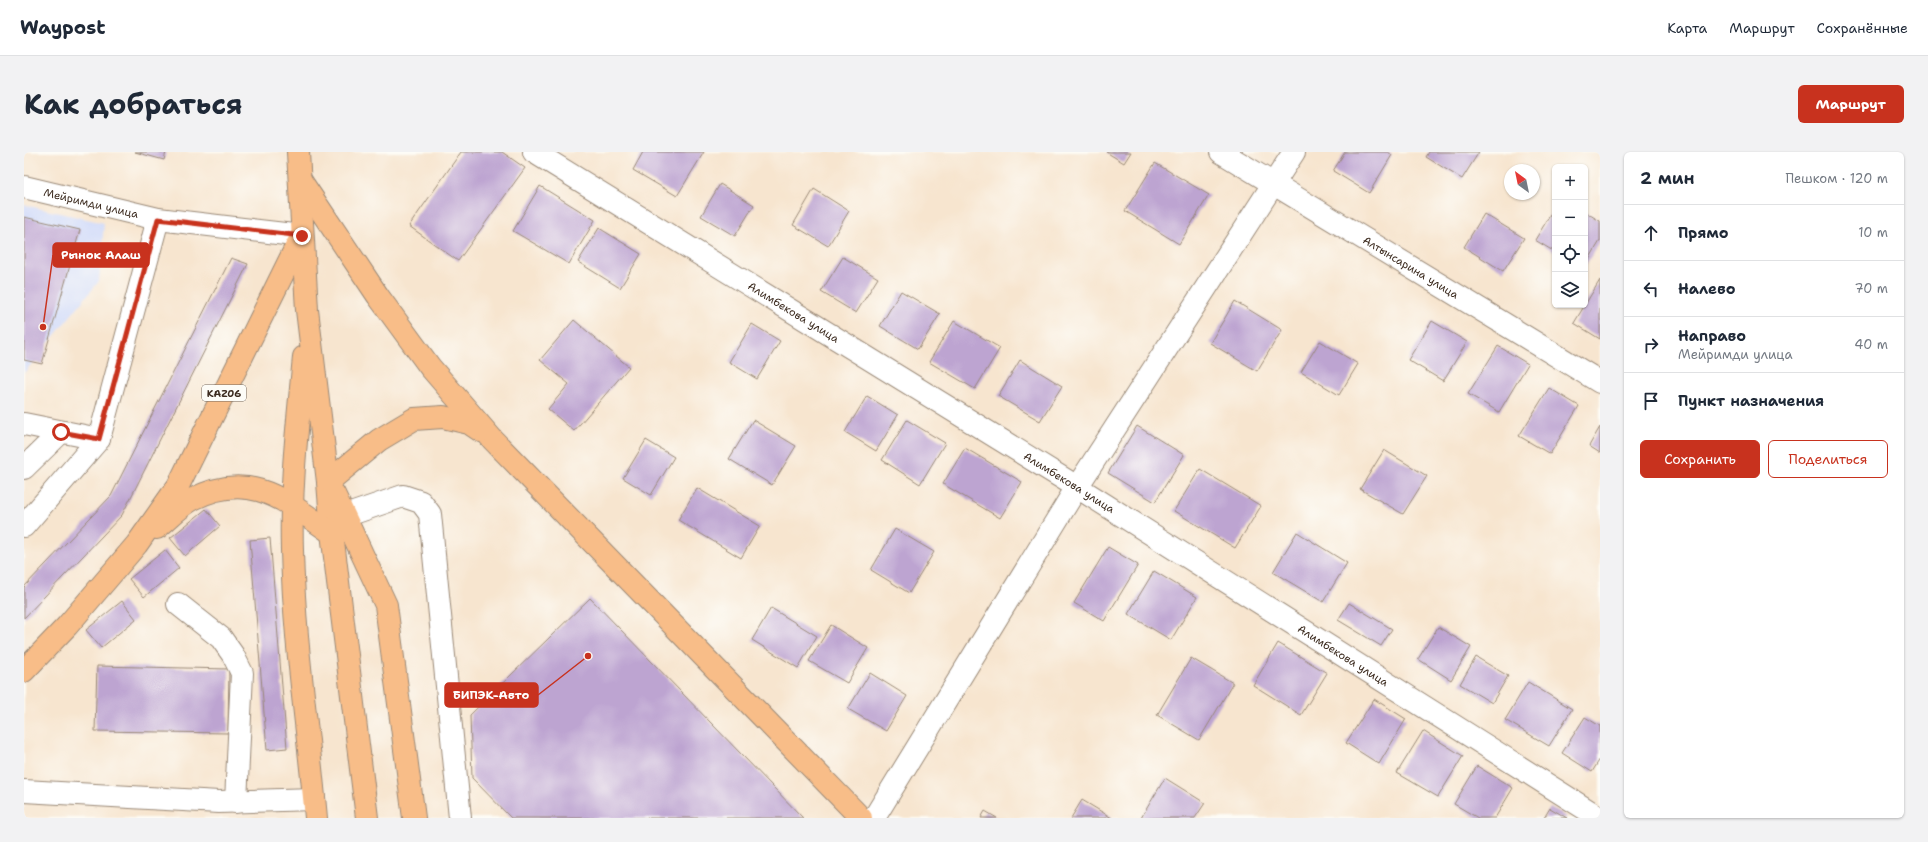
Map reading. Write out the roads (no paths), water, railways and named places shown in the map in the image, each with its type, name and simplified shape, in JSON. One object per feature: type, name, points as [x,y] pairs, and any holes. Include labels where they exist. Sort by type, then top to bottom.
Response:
[{"type":"highway","name":"KАZ06","points":[[298,152],[301,181],[302,236],[307,310],[328,482],[332,533],[367,818]]},
{"type":"highway","points":[[301,181],[378,296],[430,367],[494,440],[860,818]]},
{"type":"highway","name":"KАZ06","points":[[24,671],[67,626],[137,544],[178,486],[302,236]]},
{"type":"highway","points":[[307,310],[292,506],[295,616],[315,808]]},
{"type":"highway","points":[[414,818],[386,605],[328,482],[379,440],[414,420],[443,417],[469,422],[494,440]]},
{"type":"highway","points":[[137,544],[192,500],[220,487],[246,486],[269,493],[292,506],[332,533]]},
{"type":"street","name":"Алимбекова улица","points":[[534,152],[1077,488],[1600,818]]},
{"type":"street","name":"Алтынсарина улица","points":[[1221,152],[1600,382]]},
{"type":"street","points":[[874,818],[1077,488],[1294,152]]},
{"type":"street","name":"Мейримди улица","points":[[24,187],[158,219],[302,236]]},
{"type":"street","points":[[24,526],[99,439],[158,219]]},
{"type":"street","points":[[24,424],[99,439]]},
{"type":"street","points":[[24,468],[61,432]]},
{"type":"street","points":[[344,516],[403,496],[421,502],[430,514],[460,818]]},
{"type":"street","points":[[178,604],[221,638],[233,655],[242,673],[236,802]]},
{"type":"street","points":[[24,791],[236,802],[315,808]]},
{"type":"place","name":"Рынок Алаш","points":[[43,327]]},
{"type":"place","name":"БИПЭК-Авто","points":[[588,656]]}]
